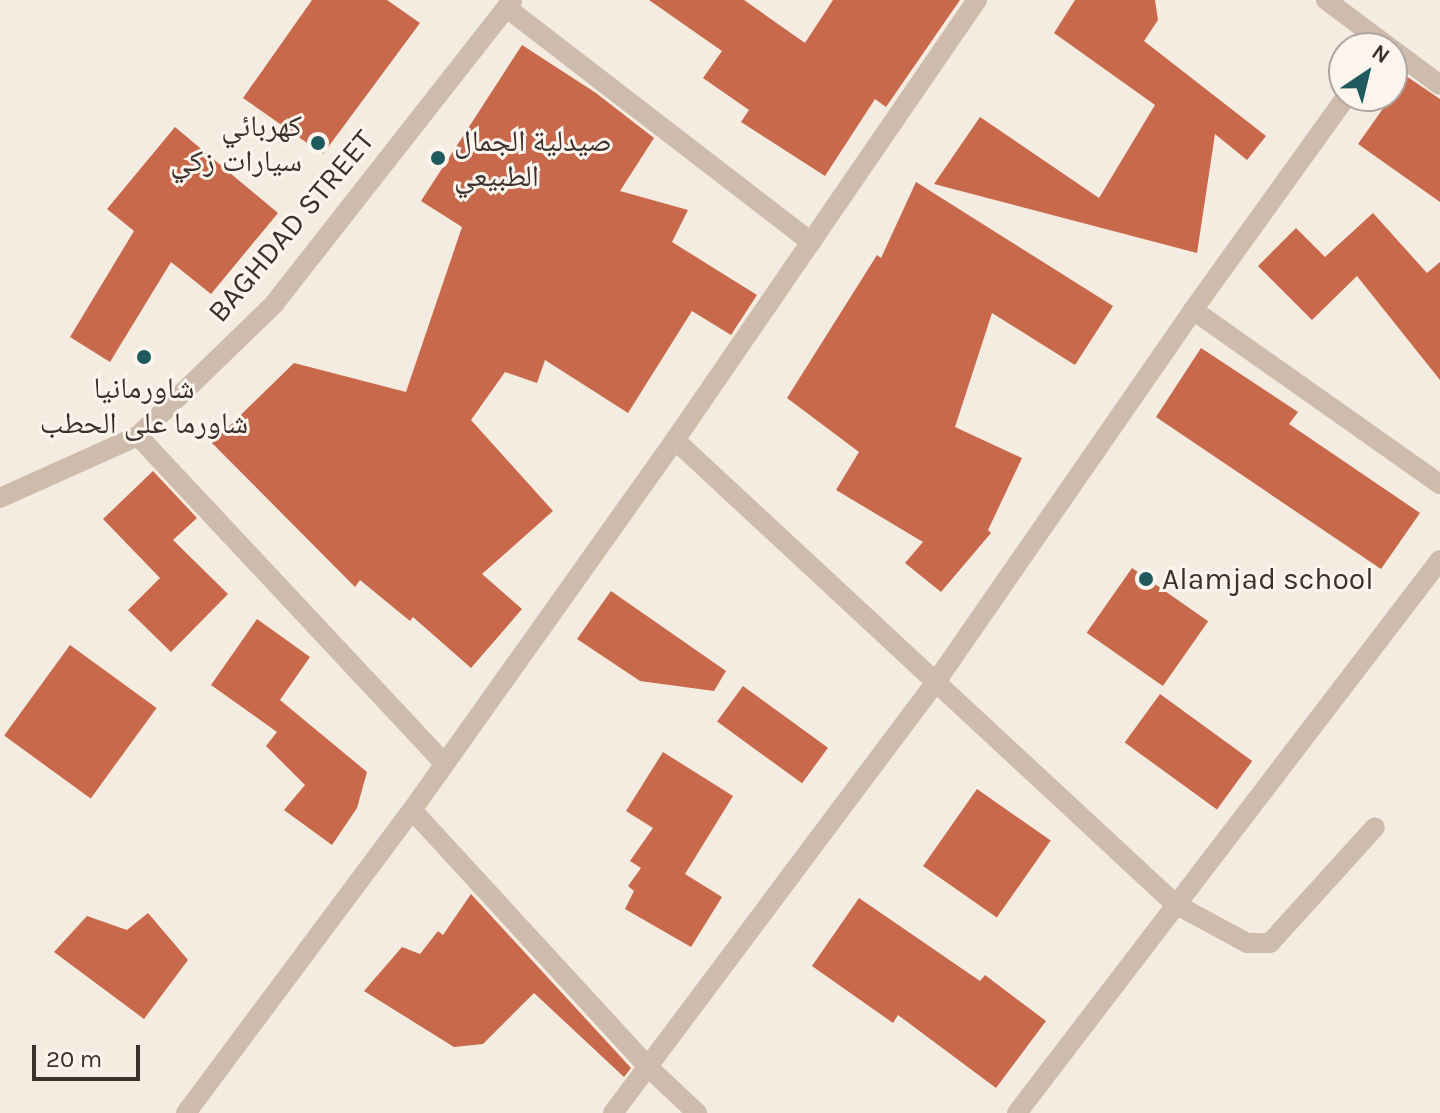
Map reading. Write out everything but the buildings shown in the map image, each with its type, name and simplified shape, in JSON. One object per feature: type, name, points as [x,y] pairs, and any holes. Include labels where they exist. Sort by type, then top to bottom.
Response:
[{"type":"street","points":[[186,1113],[412,810],[675,440],[977,0]]},
{"type":"street","points":[[1326,0],[1367,32]]},
{"type":"street","points":[[510,4],[811,242]]},
{"type":"street","name":"BAGHDAD STREET","points":[[0,498],[138,436],[274,304],[510,4]]},
{"type":"street","points":[[1408,62],[1440,85]]},
{"type":"street","points":[[613,1113],[935,683],[1193,310],[1335,112]]},
{"type":"street","points":[[1193,310],[1440,484]]},
{"type":"street","points":[[138,436],[444,763]]},
{"type":"street","points":[[675,440],[1175,904],[1247,943],[1270,943],[1375,827]]},
{"type":"street","points":[[1017,1113],[1440,560]]},
{"type":"street","points":[[412,810],[647,1066],[697,1113]]},
{"type":"place","name":"كهربائي سيارات زكي","points":[[318,143]]},
{"type":"place","name":"صيدلية الجمال الطبيعي","points":[[438,158]]},
{"type":"place","name":"شاورمانيا شاورما على الحطب","points":[[144,357]]},
{"type":"place","name":"Alamjad school","points":[[1146,579]]}]
